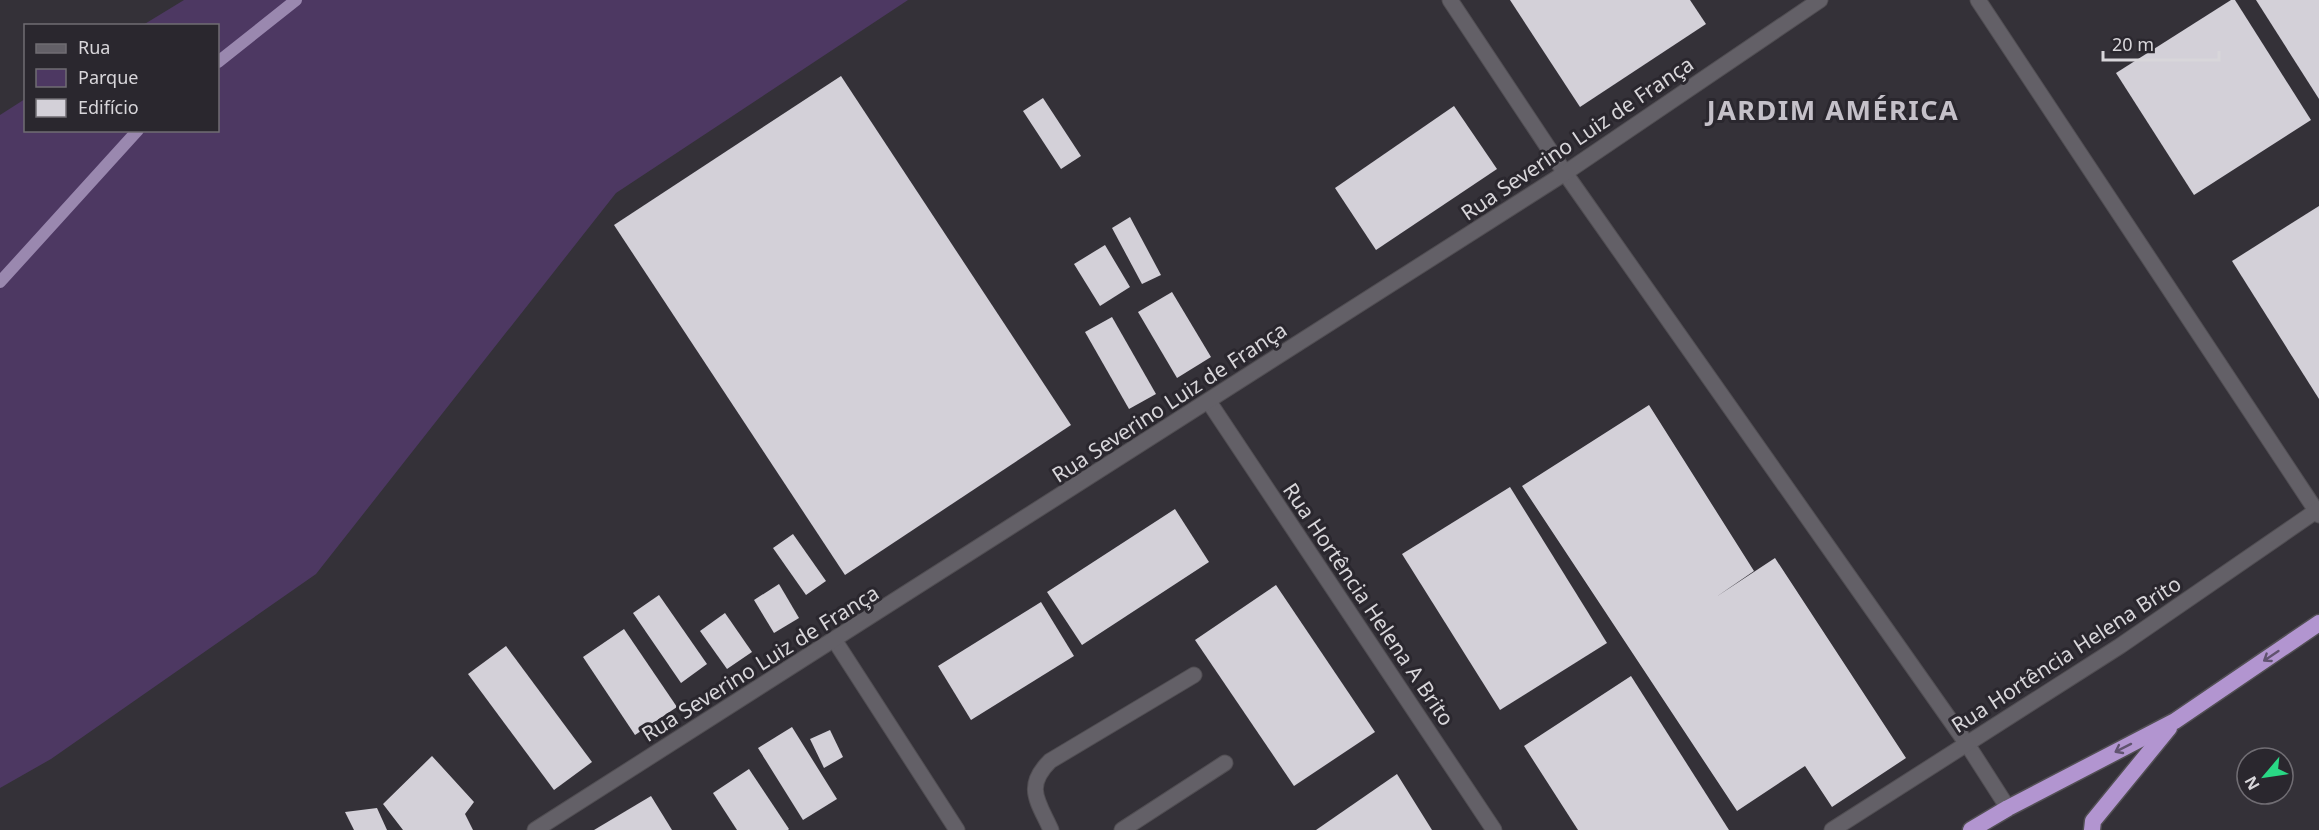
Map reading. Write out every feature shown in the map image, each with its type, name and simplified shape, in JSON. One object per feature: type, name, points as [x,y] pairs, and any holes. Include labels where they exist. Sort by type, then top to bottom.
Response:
[{"type":"highway","points":[[1971,830],[2008,808],[2175,721],[2319,622]]},
{"type":"highway","points":[[2092,830],[2093,821],[2175,721]]},
{"type":"street","points":[[1450,0],[1565,173],[1967,744],[2008,808]]},
{"type":"street","name":"Rua Severino Luiz de França","points":[[535,830],[835,641],[1565,173],[1820,0]]},
{"type":"street","points":[[1978,0],[2318,511]]},
{"type":"street","name":"Rua Hortência Helena A Brito","points":[[1209,402],[1494,830]]},
{"type":"street","name":"Rua Hortência Helena Brito","points":[[1832,830],[2120,646],[2318,511]]},
{"type":"street","points":[[835,641],[957,830]]},
{"type":"street","points":[[1051,830],[1034,794],[1037,774],[1050,761],[1194,675]]},
{"type":"street","points":[[1122,830],[1225,763]]},
{"type":"green space","points":[[184,0],[908,0],[616,193],[316,574],[51,759],[0,788],[0,115],[24,100],[24,132],[219,132],[219,24],[145,24]]},
{"type":"building","points":[[1510,0],[1690,0],[1706,24],[1580,107]]},
{"type":"building","points":[[2231,0],[2235,0],[2311,120],[2194,195],[2116,73]]},
{"type":"building","points":[[2256,0],[2319,0],[2319,99]]},
{"type":"building","points":[[841,76],[1071,425],[845,575],[614,225]]},
{"type":"building","points":[[1043,98],[1081,156],[1061,169],[1023,111]]},
{"type":"building","points":[[1454,106],[1497,169],[1376,250],[1335,188]]},
{"type":"building","points":[[2319,206],[2319,399],[2232,261]]},
{"type":"building","points":[[1130,217],[1161,275],[1142,284],[1112,228]]},
{"type":"building","points":[[1105,245],[1130,287],[1100,306],[1074,264]]},
{"type":"building","points":[[1172,292],[1211,357],[1177,378],[1138,312]]},
{"type":"building","points":[[1112,317],[1156,394],[1129,409],[1085,332]]},
{"type":"building","points":[[1649,405],[1754,571],[1716,597],[1775,558],[1906,758],[1832,807],[1805,766],[1737,811],[1522,486]]},
{"type":"building","points":[[1510,487],[1607,643],[1500,710],[1402,554]]},
{"type":"building","points":[[1175,509],[1209,562],[1082,645],[1047,592]]},
{"type":"building","points":[[793,534],[826,581],[806,595],[773,548]]},
{"type":"building","points":[[779,584],[799,618],[774,633],[754,600]]},
{"type":"building","points":[[1276,585],[1375,732],[1294,786],[1195,640]]},
{"type":"building","points":[[659,595],[707,664],[681,683],[633,613]]},
{"type":"building","points":[[1041,602],[1074,656],[971,720],[938,666]]},
{"type":"building","points":[[725,613],[752,652],[727,669],[700,631]]},
{"type":"building","points":[[624,629],[677,707],[635,735],[583,657]]},
{"type":"building","points":[[506,646],[592,762],[554,790],[468,674]]},
{"type":"building","points":[[1631,676],[1729,830],[1578,830],[1524,746]]},
{"type":"building","points":[[792,727],[837,799],[803,820],[758,748]]},
{"type":"building","points":[[830,730],[843,757],[824,768],[810,739]]},
{"type":"building","points":[[432,756],[474,802],[465,814],[473,830],[403,830],[383,804]]},
{"type":"building","points":[[749,769],[788,830],[737,830],[713,793]]},
{"type":"building","points":[[1397,774],[1432,830],[1316,830]]},
{"type":"building","points":[[651,796],[672,830],[594,830]]},
{"type":"building","points":[[377,808],[387,830],[354,830],[345,812]]},
{"type":"waterway","points":[[219,61],[296,0]]},
{"type":"waterway","points":[[0,282],[136,132]]},
{"type":"district","name":"JARDIM AMÉRICA","points":[[1833,109]]}]
